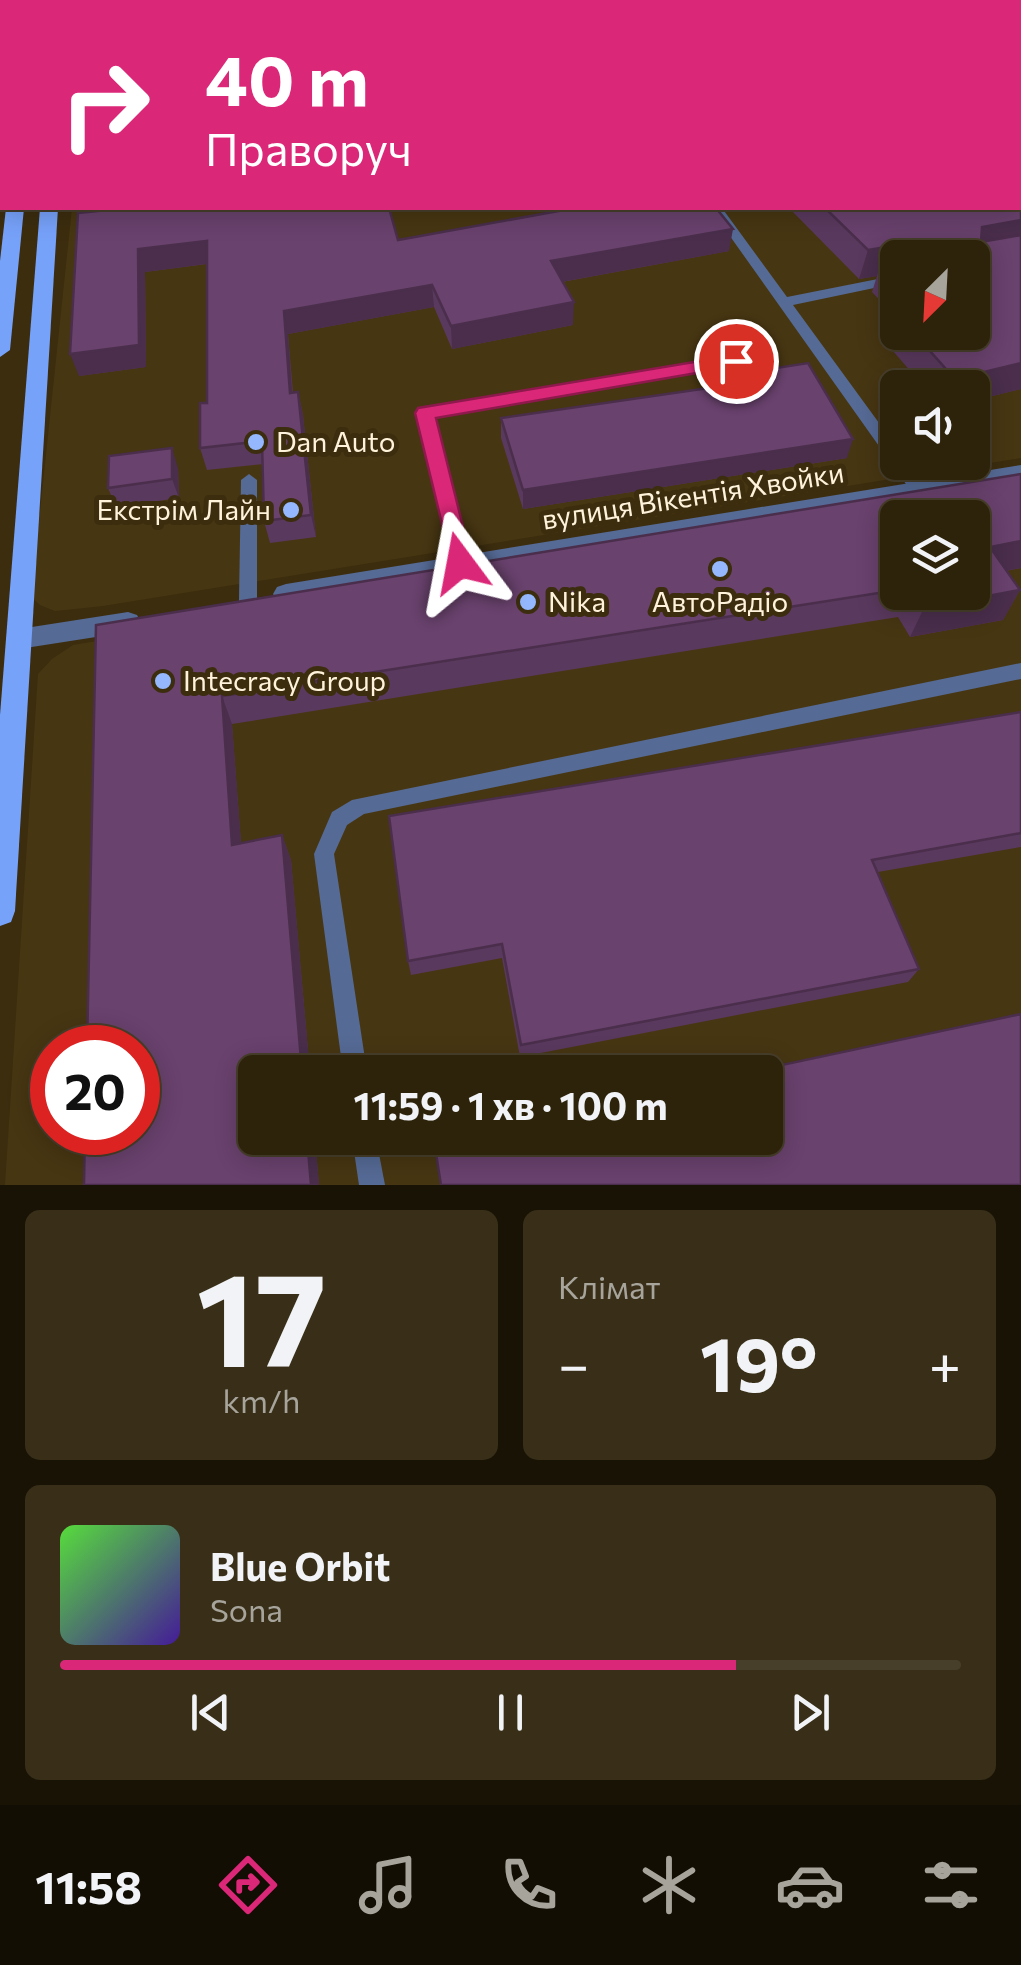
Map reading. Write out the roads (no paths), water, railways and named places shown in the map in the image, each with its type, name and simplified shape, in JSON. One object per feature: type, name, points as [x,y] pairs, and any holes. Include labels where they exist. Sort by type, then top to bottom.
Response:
[{"type":"main road","points":[[0,350],[15,210]]},
{"type":"main road","points":[[0,910],[50,210]]},
{"type":"street","name":"вулиця Вікентія Хвойки","points":[[239,603],[460,563],[1021,473]]},
{"type":"street","points":[[19,639],[158,617]]},
{"type":"lane","points":[[717,210],[880,437]]},
{"type":"lane","points":[[785,302],[880,283]]},
{"type":"lane","points":[[460,563],[425,413],[736,361]]},
{"type":"lane","points":[[239,603],[249,480]]},
{"type":"lane","points":[[912,480],[919,490]]},
{"type":"lane","points":[[352,1055],[324,854],[338,819],[359,806],[1021,671]]},
{"type":"lane","points":[[367,1155],[372,1185]]},
{"type":"place","name":"Dan Auto","points":[[256,442]]},
{"type":"place","name":"Екстрім Лайн","points":[[291,510]]},
{"type":"place","name":"АвтоРадіо","points":[[720,569]]},
{"type":"place","name":"Nika","points":[[528,602]]},
{"type":"place","name":"Intecracy Group","points":[[163,681]]}]
